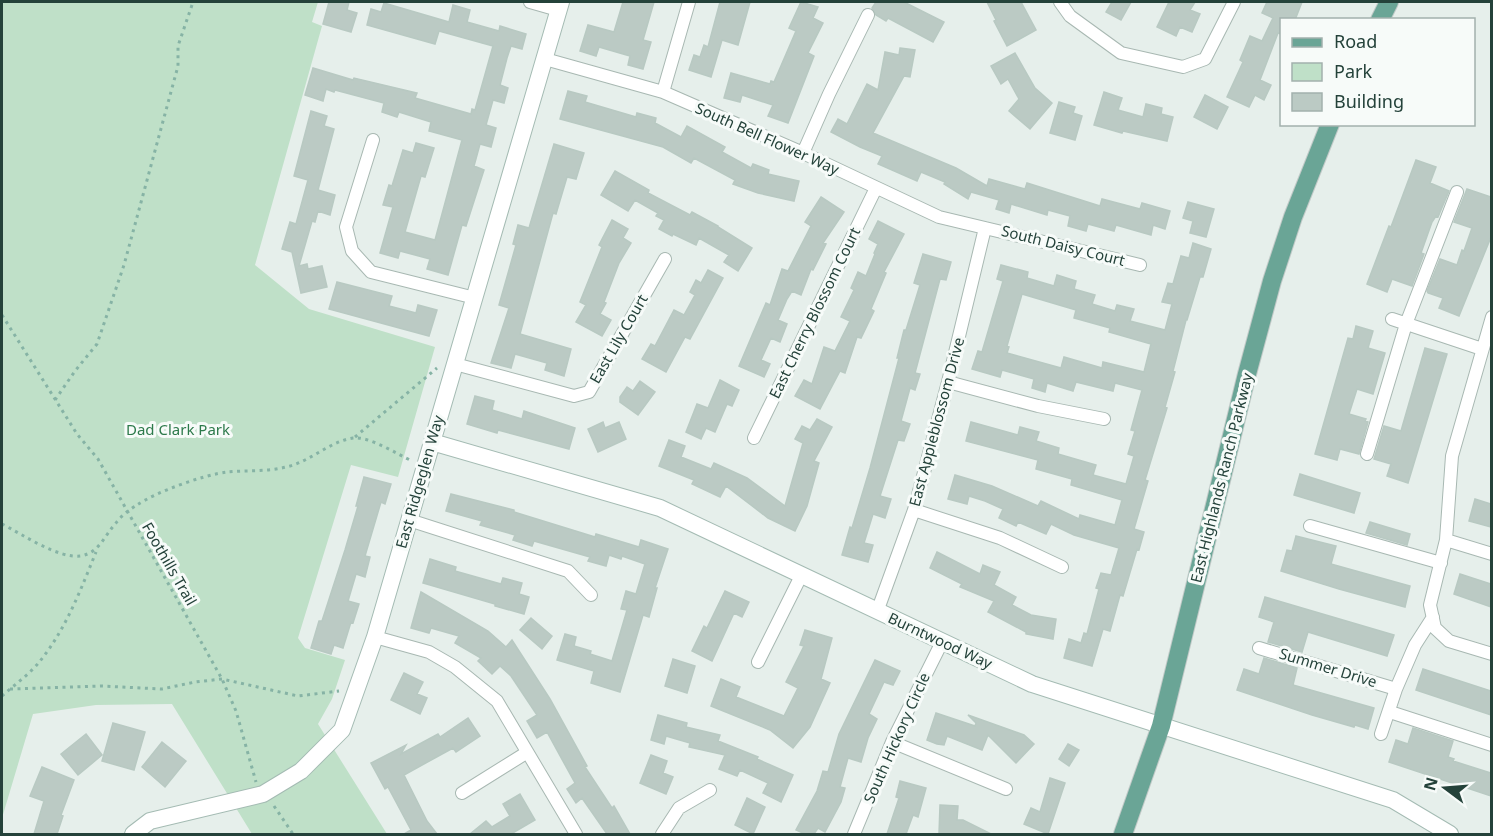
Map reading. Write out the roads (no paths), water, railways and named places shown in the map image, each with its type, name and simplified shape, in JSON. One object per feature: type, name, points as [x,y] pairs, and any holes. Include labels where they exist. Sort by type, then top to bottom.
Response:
[{"type":"main road","points":[[1381,18],[1389,2]]},
{"type":"main road","name":"East Highlands Ranch Parkway","points":[[1123,834],[1161,726],[1272,280],[1293,217],[1329,126]]},
{"type":"street","points":[[530,2],[559,6]]},
{"type":"street","points":[[663,93],[689,2]]},
{"type":"street","points":[[1060,2],[1070,16],[1121,53],[1183,67],[1205,59],[1234,2]]},
{"type":"street","name":"East Ridgeglen Way","points":[[133,834],[150,821],[264,794],[301,771],[342,730],[375,638],[559,6]]},
{"type":"street","points":[[803,153],[868,15]]},
{"type":"street","name":"South Bell Flower Way","points":[[545,59],[663,93],[803,153],[939,217],[985,228]]},
{"type":"street","points":[[373,140],[346,227],[352,251],[371,272],[475,298]]},
{"type":"street","name":"East Cherry Blossom Court","points":[[754,438],[876,188]]},
{"type":"street","points":[[1367,454],[1406,324],[1456,192]]},
{"type":"street","name":"South Daisy Court","points":[[985,228],[1140,265]]},
{"type":"street","name":"East Appleblossom Drive","points":[[877,612],[914,510],[985,228]]},
{"type":"street","name":"East Lily Court","points":[[455,364],[574,396],[589,392],[665,259]]},
{"type":"street","name":"Summer Drive","points":[[1381,734],[1396,689],[1415,645],[1433,617],[1430,605],[1446,540],[1452,456],[1491,316]]},
{"type":"street","points":[[1392,319],[1482,349]]},
{"type":"street","points":[[948,382],[1038,406],[1104,419]]},
{"type":"street","name":"Burntwood Way","points":[[432,442],[660,508],[1032,684],[1393,801],[1450,834]]},
{"type":"street","points":[[914,510],[1000,538],[1062,567]]},
{"type":"street","points":[[409,520],[568,570],[591,595]]},
{"type":"street","points":[[1310,526],[1441,563]]},
{"type":"street","points":[[1446,540],[1491,554]]},
{"type":"street","points":[[758,662],[802,574]]},
{"type":"street","points":[[1433,617],[1435,628],[1449,641],[1491,654]]},
{"type":"street","points":[[375,638],[429,652],[455,667],[497,701],[576,834]]},
{"type":"street","name":"South Hickory Circle","points":[[854,834],[892,742],[942,642]]},
{"type":"street","name":"Summer Drive","points":[[1259,648],[1396,689]]},
{"type":"street","points":[[1390,712],[1491,746]]},
{"type":"street","points":[[892,742],[1006,789]]},
{"type":"street","points":[[462,793],[526,753]]},
{"type":"street","points":[[662,834],[679,808],[710,790]]},
{"type":"park label","name":"Dad Clark Park","points":[[178,430]]}]
